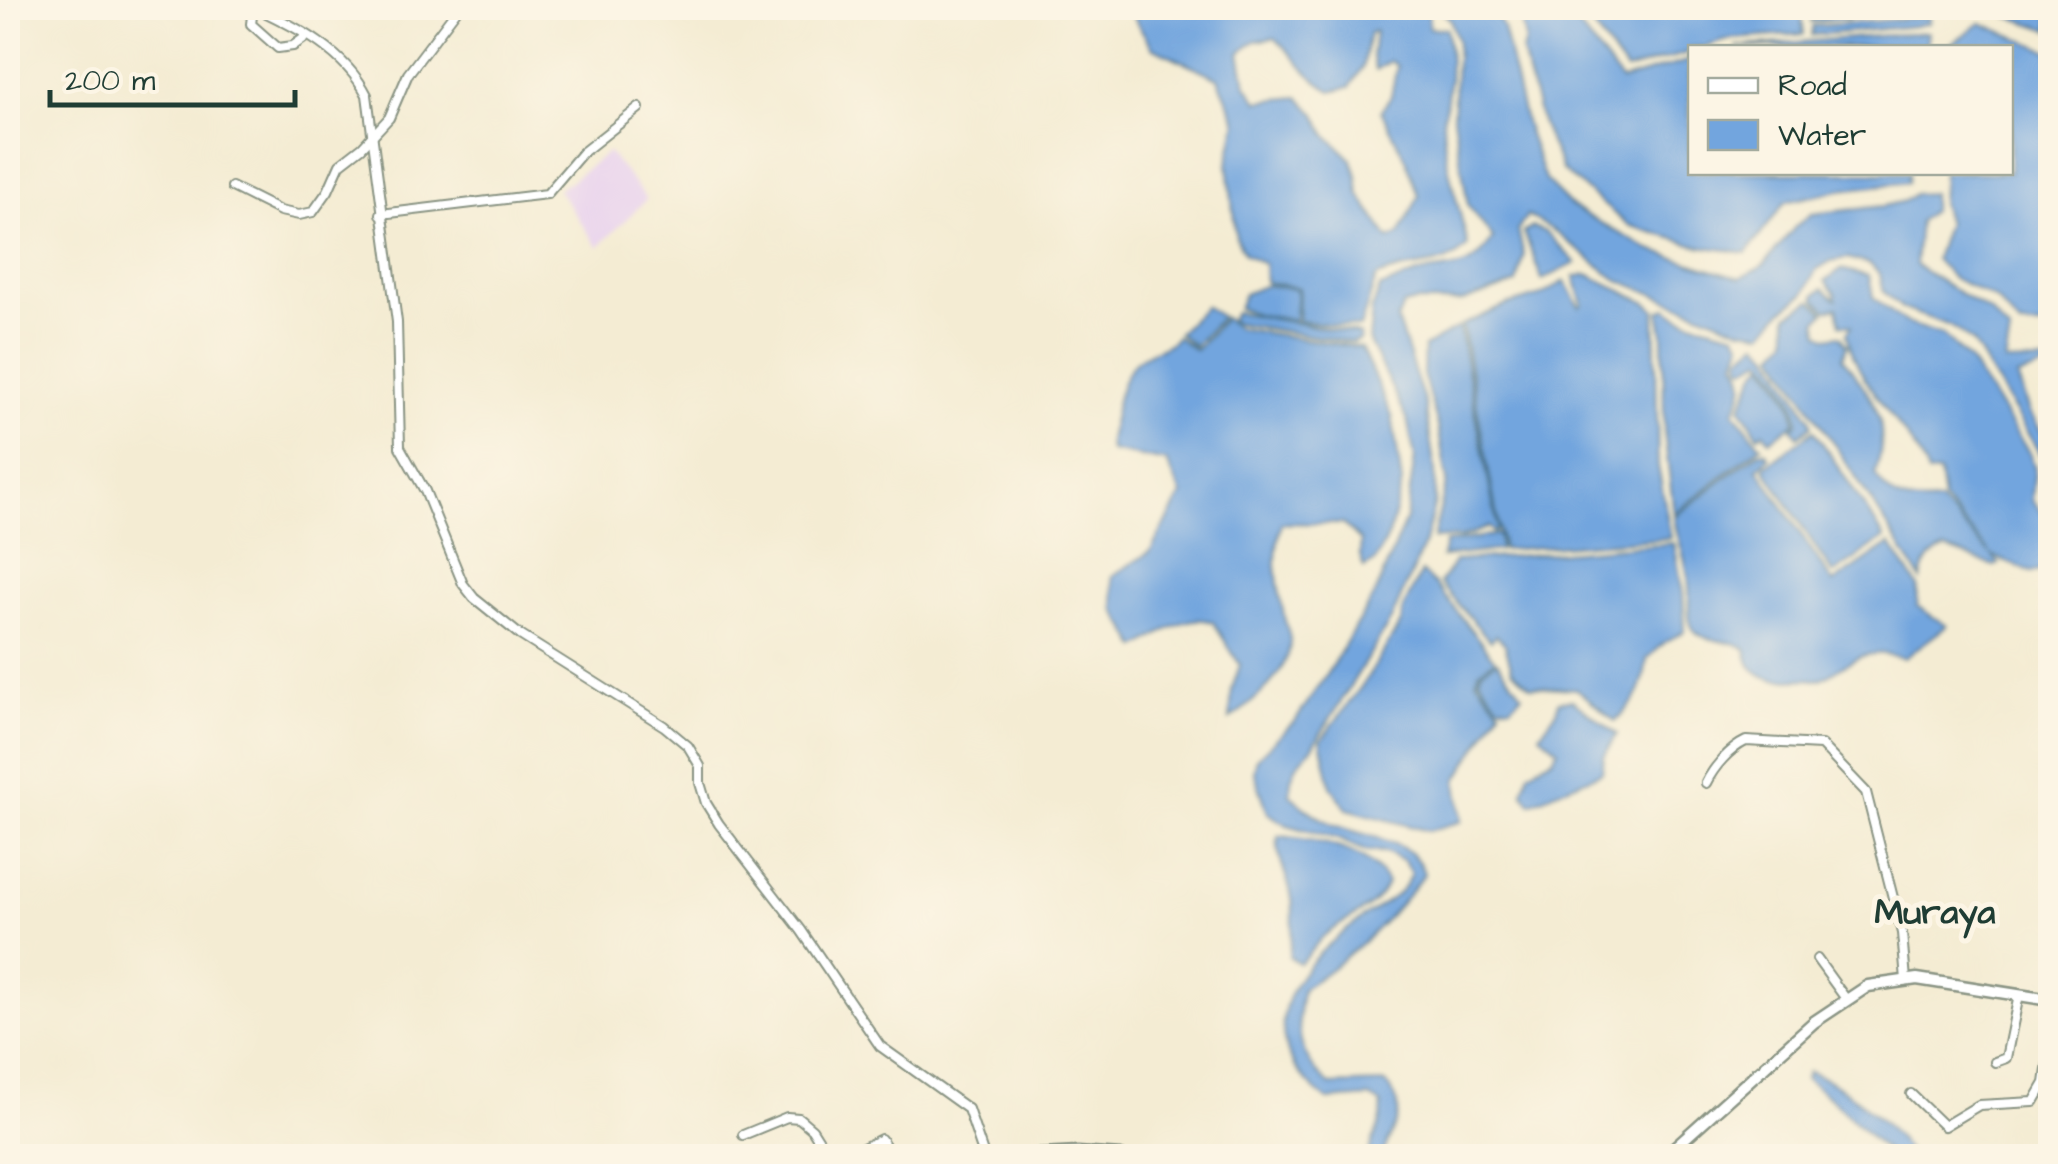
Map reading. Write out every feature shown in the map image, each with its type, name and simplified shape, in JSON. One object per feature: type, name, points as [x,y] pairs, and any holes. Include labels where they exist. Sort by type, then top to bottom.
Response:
[{"type":"main road","points":[[1665,1156],[1814,1022],[1868,986],[1906,980],[2050,1000]]},
{"type":"main road","points":[[1022,1156],[1121,1156]]},
{"type":"street","points":[[22,8],[68,8]]},
{"type":"street","points":[[308,36],[294,46],[278,48],[250,24],[255,8],[308,36],[345,63],[367,95],[396,322],[400,448],[425,491],[463,584],[474,598],[520,635],[664,726],[688,746],[700,766],[706,803],[718,824],[801,930],[880,1046],[968,1109],[984,1156]]},
{"type":"street","points":[[232,187],[280,211],[304,215],[319,206],[340,164],[390,118],[416,61],[458,8]]},
{"type":"street","points":[[381,214],[548,194],[582,153],[640,108]]},
{"type":"street","points":[[1706,783],[1713,768],[1746,741],[1821,745],[1866,792],[1902,932],[1906,980]]},
{"type":"street","points":[[1817,959],[1846,999]]},
{"type":"street","points":[[1995,1062],[2006,1058],[2020,995]]},
{"type":"street","points":[[1911,1094],[1944,1126],[1979,1105],[2034,1102],[2045,1082],[2050,1048]]},
{"type":"street","points":[[743,1135],[787,1117],[799,1118],[812,1129],[830,1156]]},
{"type":"street","points":[[848,1156],[881,1139],[892,1156]]},
{"type":"shaded area","points":[[608,152],[647,199],[598,247],[558,190]]},
{"type":"water","points":[[1128,8],[1373,8],[1428,13],[1429,28],[1446,28],[1448,37],[1450,72],[1444,138],[1468,246],[1449,259],[1376,278],[1360,328],[1298,321],[1299,288],[1265,282],[1264,264],[1245,254],[1236,238],[1228,164],[1237,121],[1218,78],[1152,47]],"holes":[[[1375,31],[1375,70],[1390,61],[1397,66],[1391,96],[1381,111],[1406,159],[1419,196],[1399,235],[1389,239],[1359,194],[1352,160],[1326,134],[1316,114],[1299,97],[1258,101],[1246,84],[1240,53],[1255,41],[1275,38],[1331,91],[1350,87],[1363,66],[1369,33]]]},
{"type":"water","points":[[1439,8],[1494,8],[1545,180],[1572,207],[1650,250],[1740,278],[1763,266],[1811,214],[1884,206],[1905,201],[1914,194],[1932,193],[1932,210],[1919,221],[1915,265],[1991,313],[2010,334],[2005,363],[2050,362],[2050,366],[2017,377],[2029,412],[2050,445],[2050,498],[2046,464],[1973,343],[1951,326],[1903,309],[1884,292],[1880,274],[1870,264],[1848,258],[1831,261],[1816,270],[1804,294],[1764,332],[1742,329],[1616,279],[1553,230],[1527,215],[1518,230],[1524,256],[1517,283],[1462,302],[1403,305],[1397,320],[1425,404],[1435,471],[1435,502],[1425,542],[1391,620],[1312,748],[1296,766],[1290,795],[1330,823],[1410,852],[1424,874],[1369,936],[1303,988],[1301,1041],[1319,1075],[1330,1085],[1386,1083],[1397,1103],[1397,1120],[1382,1156],[1368,1156],[1381,1104],[1370,1097],[1328,1100],[1319,1093],[1290,1056],[1283,1022],[1293,988],[1315,958],[1396,895],[1411,873],[1404,862],[1386,852],[1365,851],[1287,825],[1268,813],[1254,771],[1257,758],[1296,720],[1332,666],[1375,594],[1406,519],[1415,457],[1407,419],[1369,342],[1372,310],[1380,288],[1413,275],[1469,263],[1493,238],[1468,205],[1453,117],[1457,41],[1450,19]]},
{"type":"water","points":[[1519,8],[1566,10],[1621,81],[1688,61],[1688,175],[1909,175],[1908,182],[1839,190],[1785,202],[1747,253],[1699,246],[1628,225],[1562,170],[1542,125],[1522,53],[1525,40]]},
{"type":"water","points":[[1578,8],[1807,8],[1802,20],[1804,34],[1688,45],[1688,53],[1626,71]]},
{"type":"water","points":[[1816,8],[1946,8],[1811,22]]},
{"type":"water","points":[[1983,8],[2050,8],[2050,30]]},
{"type":"water","points":[[1929,17],[1929,23],[1915,26],[1812,35],[1813,26]]},
{"type":"water","points":[[1981,23],[2050,51],[2050,327],[2020,327],[1996,300],[1951,277],[1935,259],[1947,223],[1941,203],[1943,175],[2013,175],[2013,45],[1952,43]]},
{"type":"water","points":[[1928,32],[1926,45],[1762,45]]},
{"type":"water","points":[[1533,227],[1546,232],[1576,263],[1542,280],[1524,232]]},
{"type":"water","points":[[1841,269],[1869,276],[1873,297],[1905,323],[1943,335],[1970,362],[2030,454],[2035,468],[2032,500],[2050,521],[2050,570],[2031,572],[1993,556],[1999,564],[1994,566],[1946,549],[1928,560],[1921,580],[1775,353],[1788,339],[1788,315],[1811,300],[1825,312],[1817,321],[1820,333],[1827,337],[1841,335],[1847,345],[1843,358],[1877,412],[1882,439],[1875,474],[1881,483],[1902,500],[1940,502],[1990,553],[1943,500],[1939,473],[1928,474],[1861,372],[1847,333],[1852,325],[1841,324],[1838,307],[1827,310],[1816,300],[1815,295],[1823,289],[1837,299],[1825,281]]},
{"type":"water","points":[[1587,274],[1655,309],[1658,466],[1671,538],[1503,550],[1462,325],[1542,295],[1565,281],[1580,307],[1583,304],[1575,277]]},
{"type":"water","points":[[1266,285],[1297,289],[1295,320],[1238,308],[1244,294]]},
{"type":"water","points":[[1205,306],[1221,317],[1194,346],[1178,333]]},
{"type":"water","points":[[1667,308],[1690,320],[1736,333],[1742,343],[1736,361],[1743,386],[1734,411],[1761,446],[1674,514],[1664,432],[1663,333],[1659,311]]},
{"type":"water","points":[[1235,312],[1354,333],[1360,335],[1360,340],[1352,343],[1235,323],[1230,319]]},
{"type":"water","points":[[1224,318],[1237,328],[1361,348],[1392,416],[1402,483],[1389,535],[1374,562],[1364,568],[1361,541],[1343,524],[1282,523],[1276,570],[1289,651],[1269,685],[1230,719],[1232,689],[1240,665],[1213,622],[1183,623],[1138,648],[1115,609],[1112,576],[1150,552],[1182,495],[1167,462],[1110,451],[1109,441],[1118,395],[1134,364],[1177,337],[1195,350]]},
{"type":"water","points":[[1459,327],[1498,530],[1493,532],[1489,527],[1462,537],[1433,539],[1447,481],[1438,426],[1423,374],[1424,347]]},
{"type":"water","points":[[1758,342],[1770,353],[1811,419],[1812,425],[1798,436],[1792,428],[1798,423],[1795,406],[1775,372],[1763,359],[1745,368],[1741,364],[1741,356]]},
{"type":"water","points":[[1765,363],[1789,399],[1795,423],[1769,440],[1764,432],[1758,435],[1741,407],[1756,372]]},
{"type":"water","points":[[1814,430],[1885,538],[1833,574],[1764,467]]},
{"type":"water","points":[[1765,451],[1769,457],[1758,468],[1833,583],[1890,544],[1918,587],[1917,606],[1947,626],[1904,658],[1865,655],[1817,680],[1761,675],[1749,661],[1746,649],[1696,632],[1689,617],[1688,578],[1674,517]]},
{"type":"water","points":[[1498,534],[1500,550],[1442,557],[1445,543]]},
{"type":"water","points":[[1674,543],[1685,631],[1665,642],[1647,659],[1638,694],[1615,721],[1577,689],[1531,686],[1512,670],[1505,644],[1496,635],[1490,641],[1440,583],[1455,561]]},
{"type":"water","points":[[1421,572],[1436,585],[1495,660],[1479,671],[1476,679],[1500,709],[1457,780],[1462,821],[1428,831],[1347,809],[1331,786],[1321,740],[1364,683],[1401,623],[1403,609]]},
{"type":"water","points":[[1497,661],[1522,694],[1511,706],[1498,704],[1479,678],[1482,670]]},
{"type":"water","points":[[1572,700],[1617,734],[1604,756],[1602,772],[1531,803],[1523,792],[1529,772],[1553,758],[1558,749],[1540,734],[1559,701]]},
{"type":"water","points":[[1278,836],[1323,843],[1354,854],[1379,871],[1387,883],[1376,900],[1326,934],[1299,963],[1289,957],[1293,906]]},
{"type":"water","points":[[1807,1072],[1865,1106],[1911,1156],[1891,1156],[1805,1079]]},
{"type":"district","name":"Muraya","points":[[1935,911]]}]
